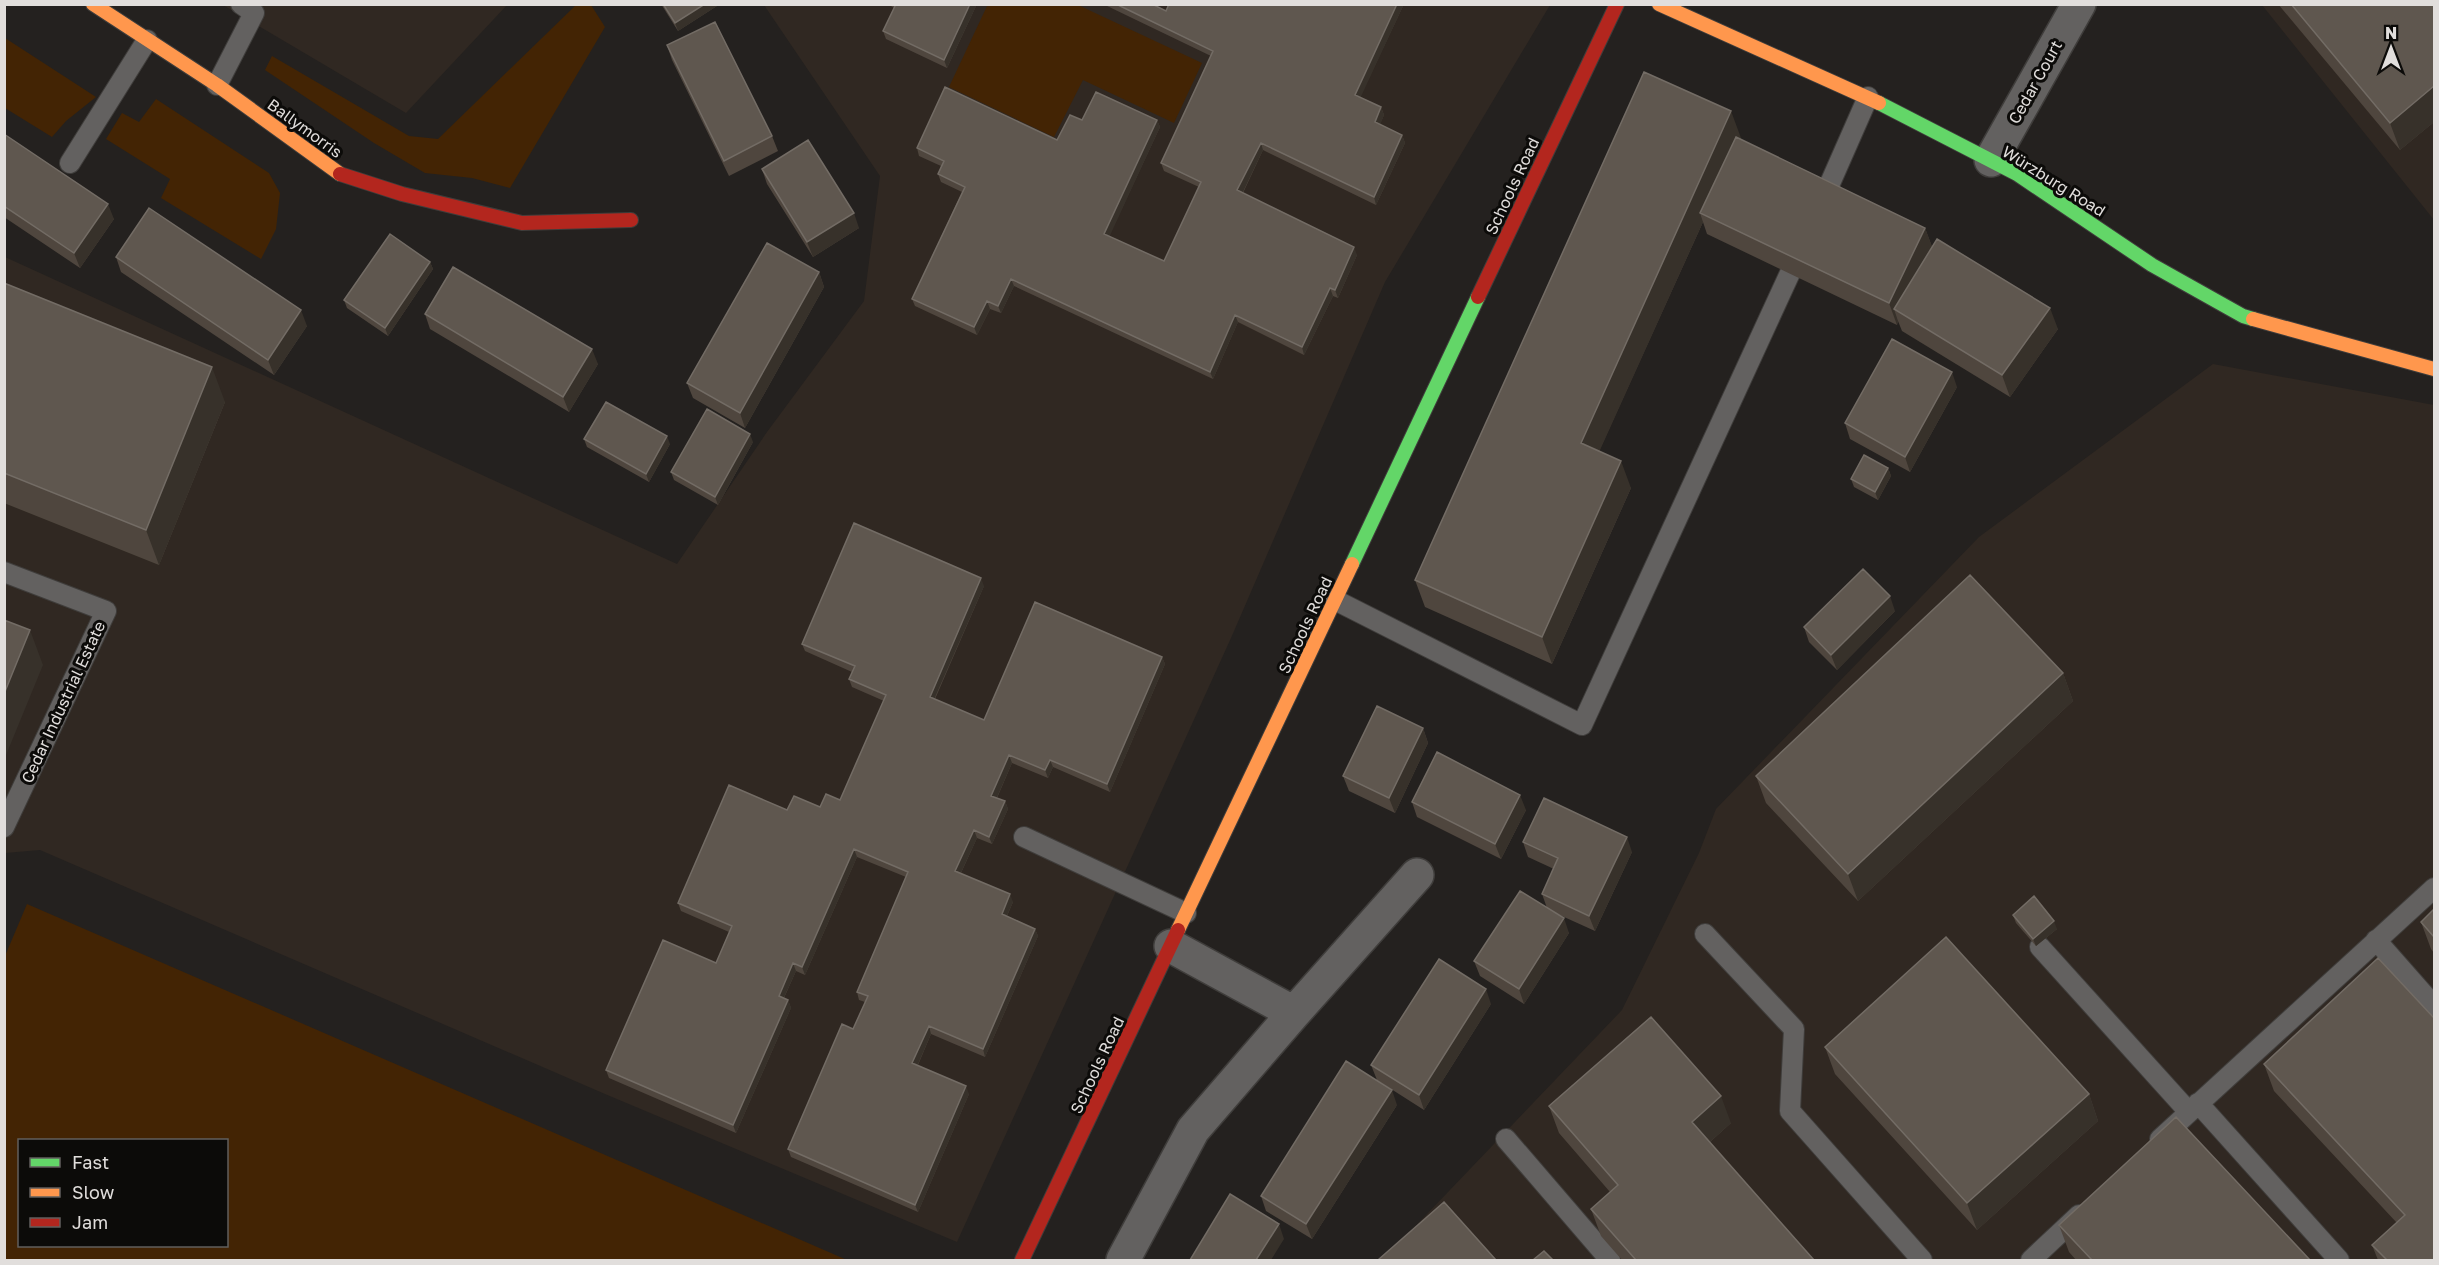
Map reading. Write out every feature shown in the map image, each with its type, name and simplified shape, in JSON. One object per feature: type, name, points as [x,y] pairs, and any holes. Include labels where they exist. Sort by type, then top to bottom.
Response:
[{"type":"street","name":"Ballymorris","points":[[93,4],[217,85],[338,173],[402,194],[522,223],[632,220]]},
{"type":"street","name":"Schools Road","points":[[1022,1260],[1617,4]]},
{"type":"street","name":"Würzburg Road","points":[[1659,4],[1868,97],[1991,160],[2017,174],[2152,265],[2243,316],[2434,369]]},
{"type":"street","name":"Cedar Court","points":[[1991,160],[2079,4]]},
{"type":"street","points":[[1123,1260],[1193,1130],[1417,875]]},
{"type":"street","points":[[1171,946],[1294,1013]]},
{"type":"lane","points":[[217,85],[254,13],[241,4]]},
{"type":"lane","points":[[70,163],[147,40]]},
{"type":"lane","points":[[1824,197],[1868,97]]},
{"type":"lane","points":[[1335,600],[1582,725],[1790,273]]},
{"type":"lane","name":"Cedar Industrial Estate","points":[[4,572],[106,611],[4,826]]},
{"type":"lane","points":[[1024,837],[1186,914]]},
{"type":"lane","points":[[2148,1151],[2434,888]]},
{"type":"lane","points":[[1705,934],[1794,1029],[1791,1111],[1922,1260]]},
{"type":"lane","points":[[2376,940],[2434,1006]]},
{"type":"lane","points":[[2040,947],[2339,1260]]},
{"type":"lane","points":[[1506,1139],[1610,1260]]},
{"type":"lane","points":[[2031,1260],[2089,1206]]},
{"type":"shaded area","points":[[988,4],[1078,5],[1202,63],[1174,123],[1083,80],[1054,137],[949,87]]},
{"type":"shaded area","points":[[223,5],[507,5],[406,113]]},
{"type":"shaded area","points":[[576,5],[591,5],[605,27],[510,188],[472,178],[425,173],[374,143],[265,70],[272,56],[409,136],[438,139]]},
{"type":"shaded area","points":[[764,5],[1550,5],[1385,282],[1231,638],[957,1242],[605,1094],[40,850],[5,853],[5,257],[677,564],[767,432],[864,301],[880,176]]},
{"type":"shaded area","points":[[2262,5],[2434,5],[2434,220]]},
{"type":"shaded area","points":[[5,38],[96,97],[66,121],[52,137],[5,108]]},
{"type":"shaded area","points":[[156,99],[269,173],[280,193],[276,229],[261,259],[161,198],[170,179],[106,139],[122,113],[139,122]]},
{"type":"shaded area","points":[[2213,364],[2434,405],[2434,1260],[1383,1260],[1622,1010],[1699,853],[1716,809],[1979,537]]},
{"type":"shaded area","points":[[27,904],[847,1260],[5,1260],[5,956]]},
{"type":"building","points":[[663,4],[705,4],[675,23]]},
{"type":"building","points":[[896,4],[970,4],[944,60],[883,31]]},
{"type":"building","points":[[1116,4],[1152,4],[1166,11],[1169,4],[1397,4],[1355,95],[1381,107],[1375,122],[1402,135],[1374,197],[1261,143],[1237,190],[1354,247],[1335,290],[1330,288],[1302,347],[1235,315],[1210,372],[1011,279],[998,306],[987,301],[974,327],[912,299],[965,187],[938,174],[944,161],[917,148],[945,87],[1057,140],[1070,115],[1082,120],[1096,92],[1157,120],[1104,234],[1164,261],[1201,182],[1161,163],[1213,51]]},
{"type":"building","points":[[2291,4],[2434,4],[2434,86],[2390,123]]},
{"type":"building","points":[[715,22],[772,136],[724,161],[667,45]]},
{"type":"building","points":[[1644,72],[1731,111],[1581,443],[1621,461],[1542,637],[1415,580]]},
{"type":"building","points":[[4,134],[108,204],[74,253],[4,206]]},
{"type":"building","points":[[1736,137],[1925,228],[1889,303],[1700,213]]},
{"type":"building","points":[[808,140],[854,213],[807,242],[762,169]]},
{"type":"building","points":[[149,208],[301,310],[268,360],[116,257]]},
{"type":"building","points":[[390,234],[430,262],[385,328],[344,300]]},
{"type":"building","points":[[1937,239],[2050,308],[2002,375],[1894,309]]},
{"type":"building","points":[[767,243],[819,272],[740,413],[687,383]]},
{"type":"building","points":[[453,267],[592,349],[563,397],[425,314]]},
{"type":"building","points":[[4,283],[212,367],[146,530],[4,473]]},
{"type":"building","points":[[1892,339],[1952,372],[1905,457],[1845,423]]},
{"type":"building","points":[[606,402],[667,436],[646,474],[584,439]]},
{"type":"building","points":[[707,409],[750,434],[715,497],[671,472]]},
{"type":"building","points":[[1864,455],[1888,468],[1875,492],[1851,479]]},
{"type":"building","points":[[854,523],[981,578],[930,697],[984,720],[1035,602],[1162,657],[1107,784],[1050,760],[1045,770],[1009,755],[991,796],[1005,801],[989,837],[974,830],[955,871],[1010,894],[1002,914],[1035,929],[983,1049],[929,1026],[912,1063],[966,1086],[915,1205],[788,1149],[842,1024],[853,1029],[868,996],[857,992],[908,872],[854,849],[802,967],[793,963],[779,996],[788,1000],[733,1125],[606,1070],[663,940],[716,963],[732,926],[678,903],[729,785],[787,810],[794,796],[820,807],[826,794],[840,800],[886,695],[849,679],[855,666],[802,644]]},
{"type":"building","points":[[1863,569],[1890,596],[1831,655],[1804,627]]},
{"type":"building","points":[[1970,575],[2063,673],[1848,874],[1756,776]]},
{"type":"building","points":[[4,620],[30,630],[4,694]]},
{"type":"building","points":[[1377,706],[1423,728],[1389,798],[1343,776]]},
{"type":"building","points":[[1437,752],[1520,795],[1495,844],[1412,802]]},
{"type":"building","points":[[1544,798],[1627,837],[1589,916],[1542,894],[1558,858],[1523,842]]},
{"type":"building","points":[[1520,891],[1564,918],[1519,989],[1474,961]]},
{"type":"building","points":[[2034,896],[2054,921],[2033,939],[2013,915]]},
{"type":"building","points":[[2434,909],[2434,937],[2421,922]]},
{"type":"building","points":[[1946,937],[2089,1094],[1967,1203],[1825,1047]]},
{"type":"building","points":[[2378,958],[2434,1018],[2434,1260],[2387,1260],[2372,1245],[2405,1215],[2264,1064]]},
{"type":"building","points":[[1439,959],[1486,989],[1419,1095],[1371,1065]]},
{"type":"building","points":[[1651,1017],[1721,1096],[1692,1122],[1814,1260],[1636,1260],[1591,1209],[1618,1185],[1549,1106]]},
{"type":"building","points":[[1346,1061],[1392,1090],[1306,1224],[1261,1196]]},
{"type":"building","points":[[2176,1117],[2310,1260],[2092,1260],[2059,1225]]},
{"type":"building","points":[[1230,1194],[1279,1224],[1256,1260],[1190,1260]]},
{"type":"building","points":[[1444,1202],[1496,1260],[1378,1260]]},
{"type":"building","points":[[1544,1251],[1553,1260],[1533,1260]]},
{"type":"traffic: fast","points":[[1879,103],[2017,174],[2152,265],[2243,316],[2253,319]]},
{"type":"traffic: fast","points":[[1352,564],[1478,297]]},
{"type":"traffic: slow","points":[[93,4],[217,85],[340,174]]},
{"type":"traffic: slow","points":[[1659,4],[1879,103]]},
{"type":"traffic: slow","points":[[2253,319],[2434,369]]},
{"type":"traffic: slow","points":[[1178,930],[1352,564]]},
{"type":"traffic: jam","points":[[1478,297],[1617,4]]},
{"type":"traffic: jam","points":[[340,174],[402,194],[522,223],[631,220]]},
{"type":"traffic: jam","points":[[1022,1260],[1178,930]]}]
